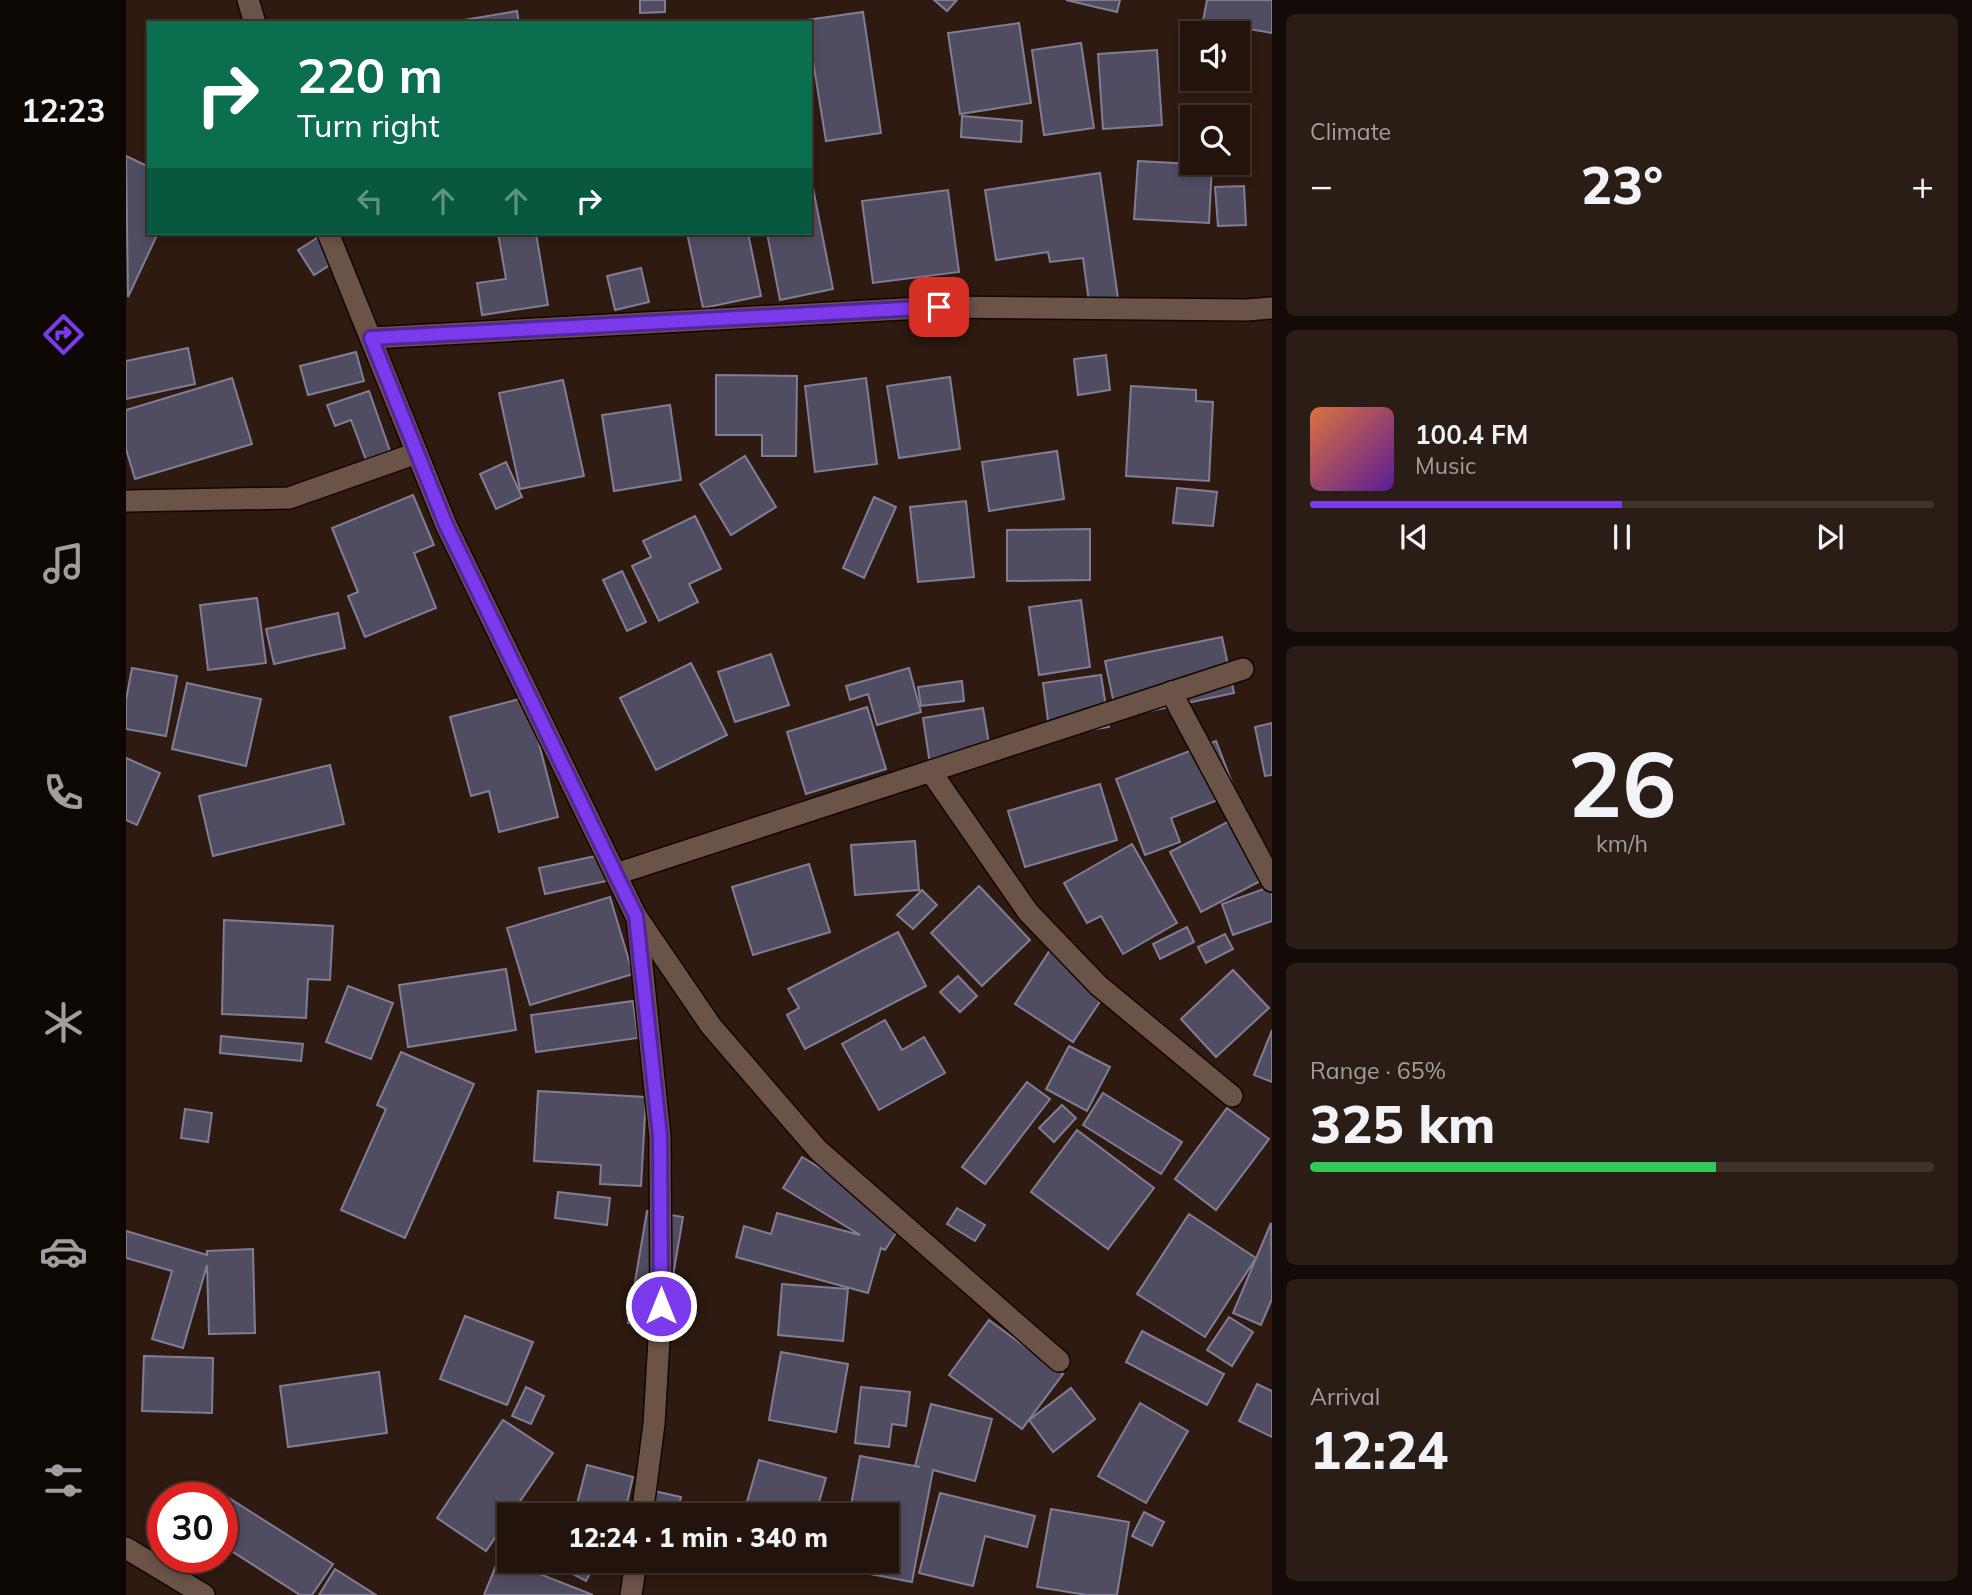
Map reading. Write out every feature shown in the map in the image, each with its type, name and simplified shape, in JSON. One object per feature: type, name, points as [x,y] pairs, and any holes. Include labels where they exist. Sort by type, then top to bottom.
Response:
[{"type":"street","points":[[248,0],[253,21]]},
{"type":"street","points":[[329,235],[446,525],[636,916],[711,1026],[818,1150],[1059,1361]]},
{"type":"street","points":[[371,338],[939,307],[1272,308]]},
{"type":"street","points":[[126,501],[289,498],[417,453]]},
{"type":"street","points":[[616,874],[1243,669]]},
{"type":"street","points":[[1171,692],[1272,881]]},
{"type":"street","points":[[931,772],[1028,912],[1098,985],[1232,1096]]},
{"type":"street","points":[[636,916],[660,1163],[661,1306],[654,1424],[644,1503]]},
{"type":"street","points":[[126,1548],[204,1595]]},
{"type":"street","points":[[631,1595],[634,1573]]},
{"type":"building","points":[[640,0],[665,0],[665,12],[640,13]]},
{"type":"building","points":[[934,0],[957,0],[947,11]]},
{"type":"building","points":[[1066,0],[1120,0],[1117,12]]},
{"type":"building","points":[[1207,0],[1272,0],[1272,33],[1250,29],[1250,21],[1203,21]]},
{"type":"building","points":[[517,11],[519,21],[458,21]]},
{"type":"building","points":[[863,12],[881,133],[826,141],[812,55],[812,21],[807,20]]},
{"type":"building","points":[[1019,23],[1031,103],[960,114],[948,33]]},
{"type":"building","points":[[1081,43],[1094,128],[1044,135],[1032,50]]},
{"type":"building","points":[[1157,50],[1162,125],[1103,129],[1098,54]]},
{"type":"building","points":[[962,116],[1022,121],[1021,142],[961,137]]},
{"type":"building","points":[[126,156],[147,166],[147,235],[157,235],[128,297]]},
{"type":"building","points":[[1138,161],[1180,163],[1180,175],[1211,175],[1209,223],[1134,219]]},
{"type":"building","points":[[1100,173],[1118,298],[1089,302],[1083,258],[1050,262],[1048,252],[996,260],[985,190]]},
{"type":"building","points":[[812,183],[833,289],[780,300],[767,235],[812,235]]},
{"type":"building","points":[[1244,186],[1246,225],[1218,226],[1215,187]]},
{"type":"building","points":[[948,190],[959,272],[873,283],[862,201]]},
{"type":"building","points":[[326,235],[341,258],[314,275],[298,250]]},
{"type":"building","points":[[498,235],[536,235],[548,305],[482,315],[477,283],[506,279]]},
{"type":"building","points":[[687,235],[748,235],[761,296],[703,308]]},
{"type":"building","points":[[641,268],[649,302],[615,310],[607,276]]},
{"type":"building","points":[[188,348],[195,384],[126,399],[126,361]]},
{"type":"building","points":[[356,352],[364,381],[308,395],[300,366]]},
{"type":"building","points":[[1106,355],[1110,390],[1078,395],[1074,359]]},
{"type":"building","points":[[716,375],[797,376],[796,456],[762,456],[762,435],[716,435]]},
{"type":"building","points":[[950,377],[960,449],[899,458],[887,386]]},
{"type":"building","points":[[232,378],[252,444],[135,479],[126,449],[126,410]]},
{"type":"building","points":[[866,378],[877,464],[815,472],[805,386]]},
{"type":"building","points":[[563,380],[584,476],[520,489],[499,393]]},
{"type":"building","points":[[1131,386],[1196,390],[1196,401],[1213,402],[1209,481],[1126,476]]},
{"type":"building","points":[[369,391],[390,451],[366,460],[351,420],[335,426],[327,405]]},
{"type":"building","points":[[670,405],[681,480],[614,491],[602,415]]},
{"type":"building","points":[[1057,451],[1064,499],[989,511],[982,462]]},
{"type":"building","points":[[745,456],[776,507],[731,535],[700,484]]},
{"type":"building","points":[[506,462],[522,497],[496,509],[480,474]]},
{"type":"building","points":[[1177,488],[1217,492],[1213,526],[1173,523]]},
{"type":"building","points":[[413,495],[434,545],[414,553],[436,608],[365,637],[348,596],[358,592],[332,528]]},
{"type":"building","points":[[874,497],[896,507],[864,578],[843,568]]},
{"type":"building","points":[[966,501],[974,577],[918,582],[910,507]]},
{"type":"building","points":[[695,516],[721,569],[689,584],[698,602],[659,621],[632,566],[651,557],[643,541]]},
{"type":"building","points":[[1090,529],[1090,580],[1007,581],[1007,530]]},
{"type":"building","points":[[622,571],[646,622],[627,631],[603,580]]},
{"type":"building","points":[[257,598],[266,663],[208,670],[200,605]]},
{"type":"building","points":[[1081,600],[1090,667],[1039,675],[1029,607]]},
{"type":"building","points":[[338,613],[345,648],[274,664],[266,629]]},
{"type":"building","points":[[1222,637],[1234,693],[1117,718],[1105,661]]},
{"type":"building","points":[[771,654],[789,705],[735,722],[718,672]]},
{"type":"building","points":[[691,663],[727,735],[656,770],[620,698]]},
{"type":"building","points":[[132,668],[177,676],[166,736],[126,729],[126,700]]},
{"type":"building","points":[[909,668],[921,712],[877,725],[868,694],[850,700],[846,686]]},
{"type":"building","points":[[1101,675],[1109,727],[1050,736],[1043,683]]},
{"type":"building","points":[[962,681],[964,701],[921,706],[918,687]]},
{"type":"building","points":[[187,683],[261,699],[246,766],[172,749]]},
{"type":"building","points":[[527,697],[558,817],[499,832],[489,791],[471,796],[450,717]]},
{"type":"building","points":[[867,707],[886,769],[806,794],[787,732]]},
{"type":"building","points":[[983,708],[992,761],[931,771],[923,718]]},
{"type":"building","points":[[1272,723],[1272,775],[1265,776],[1255,727]]},
{"type":"building","points":[[1216,741],[1236,793],[1171,818],[1180,842],[1145,855],[1116,779]]},
{"type":"building","points":[[126,758],[160,773],[137,825],[126,820]]},
{"type":"building","points":[[330,765],[344,824],[213,856],[199,796]]},
{"type":"building","points":[[1100,784],[1117,840],[1025,867],[1008,811]]},
{"type":"building","points":[[1237,817],[1268,877],[1201,912],[1170,852]]},
{"type":"building","points":[[915,841],[919,890],[855,895],[851,845]]},
{"type":"building","points":[[1132,844],[1177,923],[1123,954],[1101,916],[1087,923],[1064,883]]},
{"type":"building","points":[[610,853],[616,879],[545,894],[539,868]]},
{"type":"building","points":[[809,864],[830,932],[753,955],[732,887]]},
{"type":"building","points":[[979,886],[1030,940],[982,986],[931,933]]},
{"type":"building","points":[[1272,886],[1272,921],[1233,935],[1222,904]]},
{"type":"building","points":[[922,890],[937,905],[913,929],[897,915]]},
{"type":"building","points":[[610,897],[633,974],[530,1005],[507,928]]},
{"type":"building","points":[[224,920],[333,926],[330,980],[308,979],[306,1018],[222,1014]]},
{"type":"building","points":[[1187,927],[1194,942],[1160,959],[1153,944]]},
{"type":"building","points":[[898,932],[926,986],[805,1049],[787,1015],[799,1008],[788,989]]},
{"type":"building","points":[[1225,934],[1233,949],[1206,963],[1198,947]]},
{"type":"building","points":[[1052,947],[1111,985],[1073,1042],[1015,1004]]},
{"type":"building","points":[[506,969],[516,1030],[408,1047],[399,985]]},
{"type":"building","points":[[1233,970],[1269,1008],[1216,1057],[1181,1019]]},
{"type":"building","points":[[958,976],[977,996],[960,1012],[940,992]]},
{"type":"building","points":[[348,986],[393,1003],[371,1059],[326,1042]]},
{"type":"building","points":[[633,1001],[638,1038],[536,1052],[531,1015]]},
{"type":"building","points":[[885,1020],[902,1050],[924,1037],[945,1073],[879,1110],[842,1044]]},
{"type":"building","points":[[1272,1030],[1272,1082],[1254,1075]]},
{"type":"building","points":[[221,1036],[303,1044],[301,1061],[220,1053]]},
{"type":"building","points":[[1069,1046],[1110,1067],[1087,1111],[1046,1089]]},
{"type":"building","points":[[401,1052],[474,1084],[405,1238],[341,1210],[386,1109],[377,1105]]},
{"type":"building","points":[[1027,1082],[1050,1099],[985,1184],[962,1167]]},
{"type":"building","points":[[538,1091],[646,1097],[641,1186],[600,1184],[601,1165],[534,1161]]},
{"type":"building","points":[[1103,1093],[1182,1142],[1161,1174],[1083,1125]]},
{"type":"building","points":[[1062,1105],[1076,1118],[1054,1142],[1039,1128]]},
{"type":"building","points":[[1227,1108],[1269,1139],[1216,1210],[1175,1179]]},
{"type":"building","points":[[185,1109],[212,1113],[208,1142],[181,1138]]},
{"type":"building","points":[[1077,1130],[1154,1188],[1108,1249],[1031,1192]]},
{"type":"building","points":[[802,1157],[905,1219],[885,1250],[881,1248],[868,1293],[736,1257],[744,1226],[771,1234],[777,1213],[860,1235],[783,1188]]},
{"type":"building","points":[[558,1192],[610,1198],[607,1225],[555,1218]]},
{"type":"building","points":[[957,1208],[985,1225],[975,1241],[947,1224]]},
{"type":"building","points":[[647,1211],[683,1217],[664,1329],[628,1323]]},
{"type":"building","points":[[1189,1214],[1256,1258],[1205,1337],[1137,1294]]},
{"type":"building","points":[[1271,1223],[1272,1299],[1261,1325],[1233,1313]]},
{"type":"building","points":[[126,1231],[207,1255],[207,1251],[253,1249],[255,1333],[209,1334],[207,1265],[183,1348],[152,1339],[172,1271],[126,1258]]},
{"type":"building","points":[[782,1284],[848,1289],[843,1341],[778,1335]]},
{"type":"building","points":[[465,1316],[533,1342],[507,1405],[440,1379]]},
{"type":"building","points":[[1229,1317],[1253,1332],[1232,1366],[1207,1350]]},
{"type":"building","points":[[989,1320],[1063,1374],[1022,1429],[949,1375]]},
{"type":"building","points":[[1142,1331],[1224,1374],[1207,1405],[1126,1362]]},
{"type":"building","points":[[781,1352],[848,1364],[836,1432],[769,1420]]},
{"type":"building","points":[[144,1356],[213,1358],[212,1413],[142,1411]]},
{"type":"building","points":[[379,1372],[387,1433],[288,1447],[280,1386]]},
{"type":"building","points":[[1257,1384],[1272,1391],[1272,1437],[1239,1421]]},
{"type":"building","points":[[526,1387],[544,1396],[531,1424],[512,1416]]},
{"type":"building","points":[[861,1387],[910,1392],[906,1426],[892,1424],[889,1447],[855,1443]]},
{"type":"building","points":[[1071,1388],[1095,1419],[1053,1452],[1029,1420]]},
{"type":"building","points":[[1140,1403],[1188,1431],[1146,1503],[1098,1476]]},
{"type":"building","points":[[931,1404],[992,1419],[975,1481],[933,1470],[912,1582],[865,1573],[899,1573],[899,1503],[851,1503],[860,1456],[920,1467],[915,1466]]},
{"type":"building","points":[[503,1420],[553,1453],[519,1503],[497,1503],[497,1535],[486,1551],[437,1518]]},
{"type":"building","points":[[759,1460],[826,1478],[819,1503],[747,1503]]},
{"type":"building","points":[[587,1465],[633,1477],[627,1503],[577,1503]]},
{"type":"building","points":[[641,1488],[681,1497],[679,1503],[638,1503]]},
{"type":"building","points":[[940,1493],[1035,1516],[1027,1547],[985,1536],[973,1586],[919,1573]]},
{"type":"building","points":[[238,1504],[333,1564],[312,1595],[300,1595],[238,1555]]},
{"type":"building","points":[[1051,1509],[1129,1522],[1117,1595],[1087,1595],[1037,1587]]},
{"type":"building","points":[[1144,1512],[1164,1522],[1152,1546],[1132,1536]]},
{"type":"building","points":[[497,1563],[497,1573],[537,1573],[593,1595],[484,1595]]},
{"type":"building","points":[[335,1569],[376,1595],[319,1595]]},
{"type":"building","points":[[571,1573],[590,1573],[586,1581]]},
{"type":"route","points":[[661,1306],[660,1136],[636,916],[446,525],[371,338],[939,307]]}]
